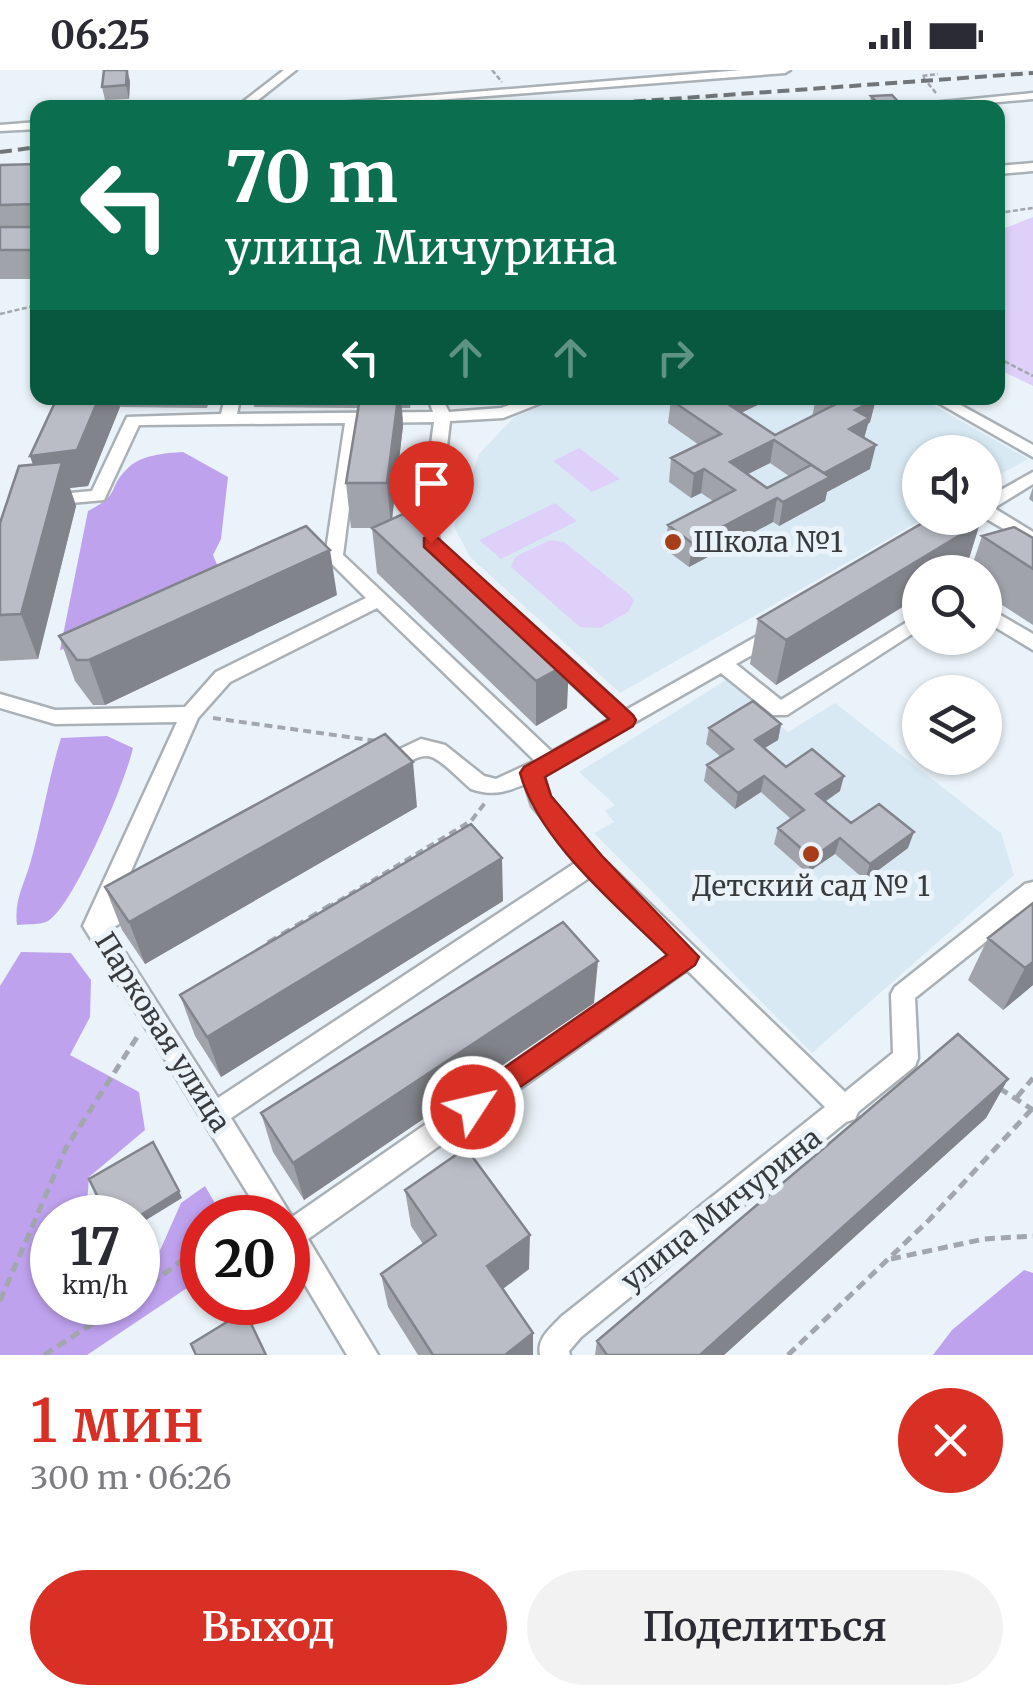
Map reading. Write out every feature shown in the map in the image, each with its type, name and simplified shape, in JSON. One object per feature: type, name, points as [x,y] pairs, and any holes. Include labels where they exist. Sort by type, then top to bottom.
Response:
[{"type":"street","points":[[251,100],[291,70]]},
{"type":"street","points":[[389,100],[785,70]]},
{"type":"street","points":[[983,100],[1033,96]]},
{"type":"street","points":[[0,128],[30,126]]},
{"type":"street","points":[[1005,169],[1033,167]]},
{"type":"street","points":[[228,419],[232,405]]},
{"type":"street","points":[[438,405],[443,418],[428,530],[431,543],[459,568]]},
{"type":"street","points":[[24,502],[98,496],[133,420],[443,418],[503,413],[523,405]]},
{"type":"street","points":[[950,405],[1033,452]]},
{"type":"street","points":[[352,419],[334,557],[379,598],[541,768]]},
{"type":"street","points":[[1002,497],[1033,477]]},
{"type":"street","points":[[1002,519],[1031,539],[1010,550]]},
{"type":"street","name":"Парковая улица","points":[[264,1195],[95,926],[190,714],[223,677],[379,598]]},
{"type":"street","points":[[1002,623],[1033,643]]},
{"type":"street","points":[[360,780],[421,747],[438,750],[478,783],[498,788],[541,768],[788,625]]},
{"type":"street","points":[[528,632],[625,720]]},
{"type":"street","points":[[724,664],[780,710],[902,632]]},
{"type":"street","points":[[0,701],[55,717],[190,714]]},
{"type":"street","name":"улица Мичурина","points":[[541,768],[540,800],[593,864],[846,1110],[570,1327],[553,1346],[555,1355]]},
{"type":"street","points":[[214,1114],[593,864]]},
{"type":"street","points":[[95,926],[161,889]]},
{"type":"street","points":[[846,1110],[906,1058],[903,994],[1033,891]]},
{"type":"street","points":[[310,1211],[686,957]]},
{"type":"street","name":"Парковая улица","points":[[310,1269],[363,1355]]},
{"type":"path","points":[[935,70],[938,74],[922,76],[942,100]]},
{"type":"path","points":[[1005,212],[1033,208]]},
{"type":"path","points":[[0,314],[30,307]]},
{"type":"path","points":[[1005,362],[1033,376]]},
{"type":"path","points":[[190,714],[382,742]]},
{"type":"path","points":[[252,952],[471,821],[498,788]]},
{"type":"path","points":[[0,1301],[66,1148],[152,1013]]},
{"type":"path","points":[[1017,1098],[1033,1078]]},
{"type":"path","points":[[788,1355],[930,1219],[1032,1110],[987,1081]]},
{"type":"path","points":[[886,1260],[984,1239],[1033,1236]]},
{"type":"path","points":[[160,1277],[180,1262]]},
{"type":"path","points":[[44,1355],[90,1325]]},
{"type":"shaded area","points":[[1033,217],[1033,386],[1005,372],[1005,228]]},
{"type":"shaded area","name":"Школа №1","points":[[543,405],[933,405],[986,435],[902,435],[902,531],[620,693],[470,557],[454,527],[479,454],[514,417]]},
{"type":"shaded area","name":"Школа №1","points":[[1002,444],[1028,459],[1002,474]]},
{"type":"shaded area","points":[[579,448],[620,479],[592,492],[553,461]]},
{"type":"shaded area","points":[[183,452],[228,477],[221,539],[213,555],[218,567],[148,628],[60,650],[88,511],[106,500],[132,464]]},
{"type":"shaded area","points":[[555,503],[577,521],[501,559],[479,540]]},
{"type":"shaded area","points":[[550,540],[564,542],[630,595],[634,601],[628,612],[600,628],[580,627],[511,567],[515,557]]},
{"type":"shaded area","name":"Детский сад № 1","points":[[726,680],[788,732],[835,703],[902,755],[902,775],[927,775],[1001,833],[1014,875],[812,1053],[594,833],[614,822],[605,811],[615,805],[579,772]]},
{"type":"shaded area","points":[[107,736],[133,748],[98,841],[59,911],[45,922],[17,925],[18,901],[61,738]]},
{"type":"shaded area","points":[[21,952],[71,953],[91,980],[90,1017],[70,1055],[139,1092],[145,1130],[89,1177],[88,1195],[30,1195],[30,1325],[132,1325],[87,1355],[0,1355],[0,986]]},
{"type":"shaded area","points":[[205,1186],[210,1195],[192,1195]]},
{"type":"shaded area","points":[[180,1205],[180,1293],[160,1306],[160,1250]]},
{"type":"shaded area","points":[[1024,1270],[1033,1273],[1033,1355],[933,1355],[952,1330]]},
{"type":"building","points":[[104,70],[127,70],[126,85],[102,87]]},
{"type":"building","points":[[892,95],[897,100],[875,100],[871,96]]},
{"type":"building","points":[[30,164],[30,204],[0,205],[0,165]]},
{"type":"building","points":[[0,227],[30,227],[30,250],[0,250]]},
{"type":"building","points":[[54,405],[96,405],[77,450],[30,456]]},
{"type":"building","points":[[359,405],[397,405],[387,483],[346,483]]},
{"type":"building","points":[[678,405],[730,405],[775,435],[834,405],[865,405],[855,410],[869,418],[849,429],[876,445],[824,473],[774,440],[730,462],[767,488],[811,465],[830,477],[783,502],[777,498],[692,543],[668,525],[735,490],[704,469],[694,474],[671,458],[721,434]]},
{"type":"building","points":[[62,462],[21,614],[0,615],[0,523],[19,466]]},
{"type":"building","points":[[403,514],[569,663],[536,681],[372,528]]},
{"type":"building","points":[[306,526],[330,550],[89,660],[77,660],[59,636]]},
{"type":"building","points":[[1014,527],[1033,538],[1033,569],[982,536],[1002,535],[1002,530]]},
{"type":"building","points":[[902,535],[960,535],[927,555],[902,555],[902,570],[786,640],[758,619]]},
{"type":"building","points":[[753,701],[781,724],[755,740],[786,767],[812,749],[844,776],[816,794],[851,823],[879,804],[914,832],[870,864],[840,838],[812,858],[778,828],[804,810],[764,776],[738,793],[707,765],[733,749],[709,728]]},
{"type":"building","points":[[385,734],[413,762],[129,922],[105,887]]},
{"type":"building","points":[[471,824],[502,858],[207,1037],[180,995]]},
{"type":"building","points":[[1033,903],[1033,962],[1025,968],[988,938]]},
{"type":"building","points":[[563,922],[598,961],[293,1163],[261,1113]]},
{"type":"building","points":[[958,1034],[1008,1079],[700,1355],[607,1355],[597,1341]]},
{"type":"building","points":[[153,1142],[179,1191],[160,1203],[160,1195],[97,1195],[89,1179]]},
{"type":"building","points":[[466,1148],[530,1235],[487,1266],[533,1333],[505,1355],[433,1355],[381,1274],[436,1235],[405,1190]]},
{"type":"building","points":[[222,1325],[252,1325],[266,1355],[196,1355],[191,1344]]},
{"type":"railway","points":[[656,100],[1033,73]]},
{"type":"railway","points":[[0,152],[30,148]]},
{"type":"place","name":"Школа №1","points":[[673,542]]},
{"type":"place","name":"Детский сад № 1","points":[[811,854]]},
{"type":"route","points":[[431,543],[625,720],[532,773],[540,800],[593,864],[686,957],[473,1107]]}]
